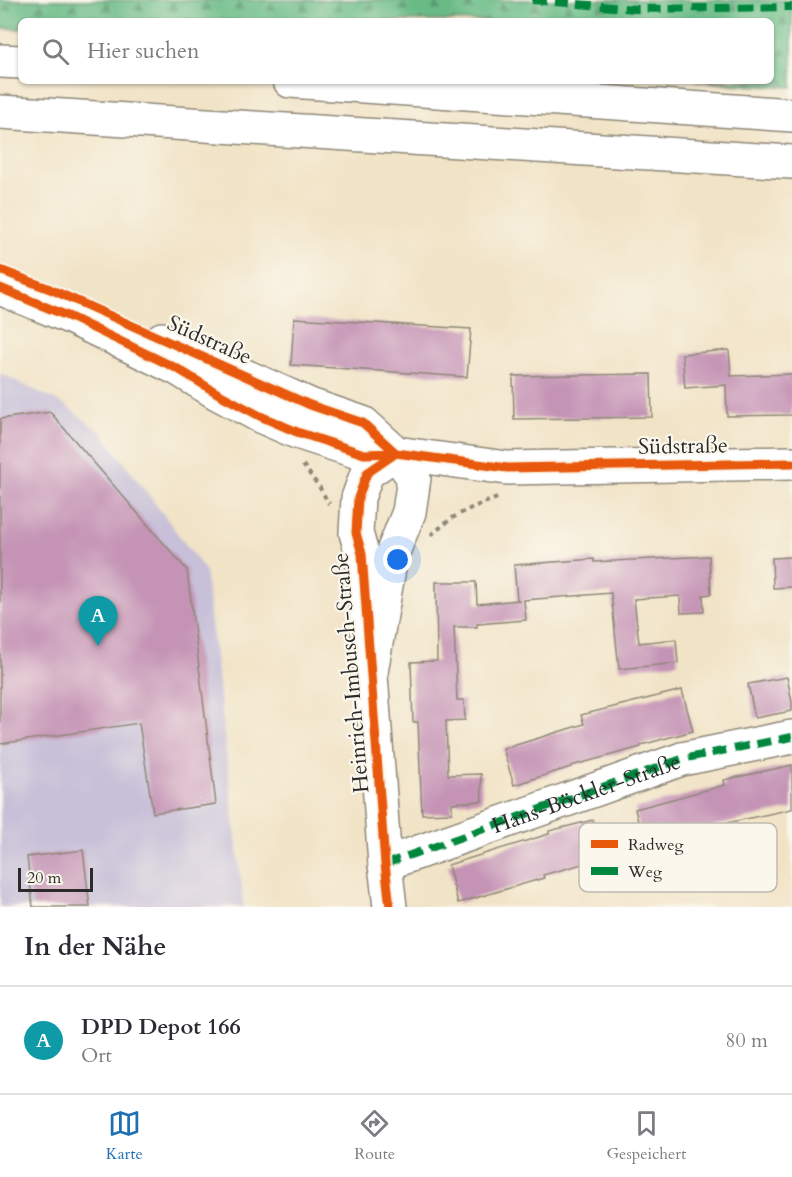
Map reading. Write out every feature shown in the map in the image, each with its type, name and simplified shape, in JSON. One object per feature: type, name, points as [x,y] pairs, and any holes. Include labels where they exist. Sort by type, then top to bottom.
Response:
[{"type":"main road","points":[[0,61],[18,62]]},
{"type":"main road","points":[[334,84],[792,115]]},
{"type":"main road","points":[[0,112],[792,162]]},
{"type":"main road","name":"Südstraße","points":[[0,270],[50,289],[310,405],[363,423],[396,453]]},
{"type":"main road","name":"Südstraße","points":[[0,288],[90,326],[178,369],[260,416],[297,432],[364,454],[396,453],[507,468],[792,463]]},
{"type":"main road","name":"Heinrich-Imbusch-Straße","points":[[371,672],[391,556],[409,512],[414,478],[396,453],[367,473],[358,498],[356,533],[362,554],[385,864],[390,907]]},
{"type":"main road","name":"Hans-Böckler-Straße","points":[[385,864],[681,759],[792,737]]},
{"type":"shaded area","points":[[0,373],[65,405],[102,433],[205,570],[244,907],[0,907]]},
{"type":"green space","points":[[0,0],[792,0],[792,87],[731,84],[774,84],[774,18],[18,18],[18,29],[0,28]]},
{"type":"building","points":[[294,318],[471,329],[467,377],[291,365]]},
{"type":"building","points":[[729,350],[731,376],[792,374],[792,415],[727,416],[726,385],[685,388],[682,354]]},
{"type":"building","points":[[651,374],[652,417],[514,419],[513,376]]},
{"type":"building","points":[[50,412],[187,570],[216,804],[153,813],[139,723],[0,744],[0,419]]},
{"type":"building","points":[[709,556],[711,594],[703,595],[704,612],[681,613],[680,596],[634,599],[639,643],[676,639],[678,663],[619,669],[611,593],[524,600],[526,620],[477,624],[477,627],[454,627],[457,700],[464,700],[465,720],[446,721],[448,775],[481,774],[482,801],[452,803],[452,813],[422,814],[418,722],[413,722],[411,662],[437,661],[436,582],[476,582],[477,604],[520,600],[517,600],[514,565],[594,559],[594,562]]},
{"type":"building","points":[[792,557],[792,587],[773,588],[772,558]]},
{"type":"building","points":[[787,677],[792,711],[755,718],[748,684]]},
{"type":"building","points":[[682,690],[693,731],[514,785],[503,749],[584,724],[581,715]]},
{"type":"building","points":[[792,765],[792,809],[727,823],[638,823],[635,809],[725,785],[724,780]]},
{"type":"building","points":[[579,824],[579,865],[543,875],[544,878],[458,903],[448,865],[549,834],[549,831]]},
{"type":"building","points":[[83,850],[90,907],[33,907],[27,857]]},
{"type":"marked path","points":[[532,0],[636,9],[792,7]]},
{"type":"marked path","points":[[385,864],[682,759],[792,737]]},
{"type":"cycle path","points":[[0,270],[50,289],[310,405],[363,423],[396,453]]},
{"type":"cycle path","points":[[0,288],[70,317],[178,369],[260,416],[297,432],[364,454],[396,453],[507,468],[792,463]]},
{"type":"cycle path","points":[[390,907],[362,554],[356,533],[358,498],[367,473],[396,453]]},
{"type":"place","name":"DPD Depot 166","points":[[98,646]]}]
